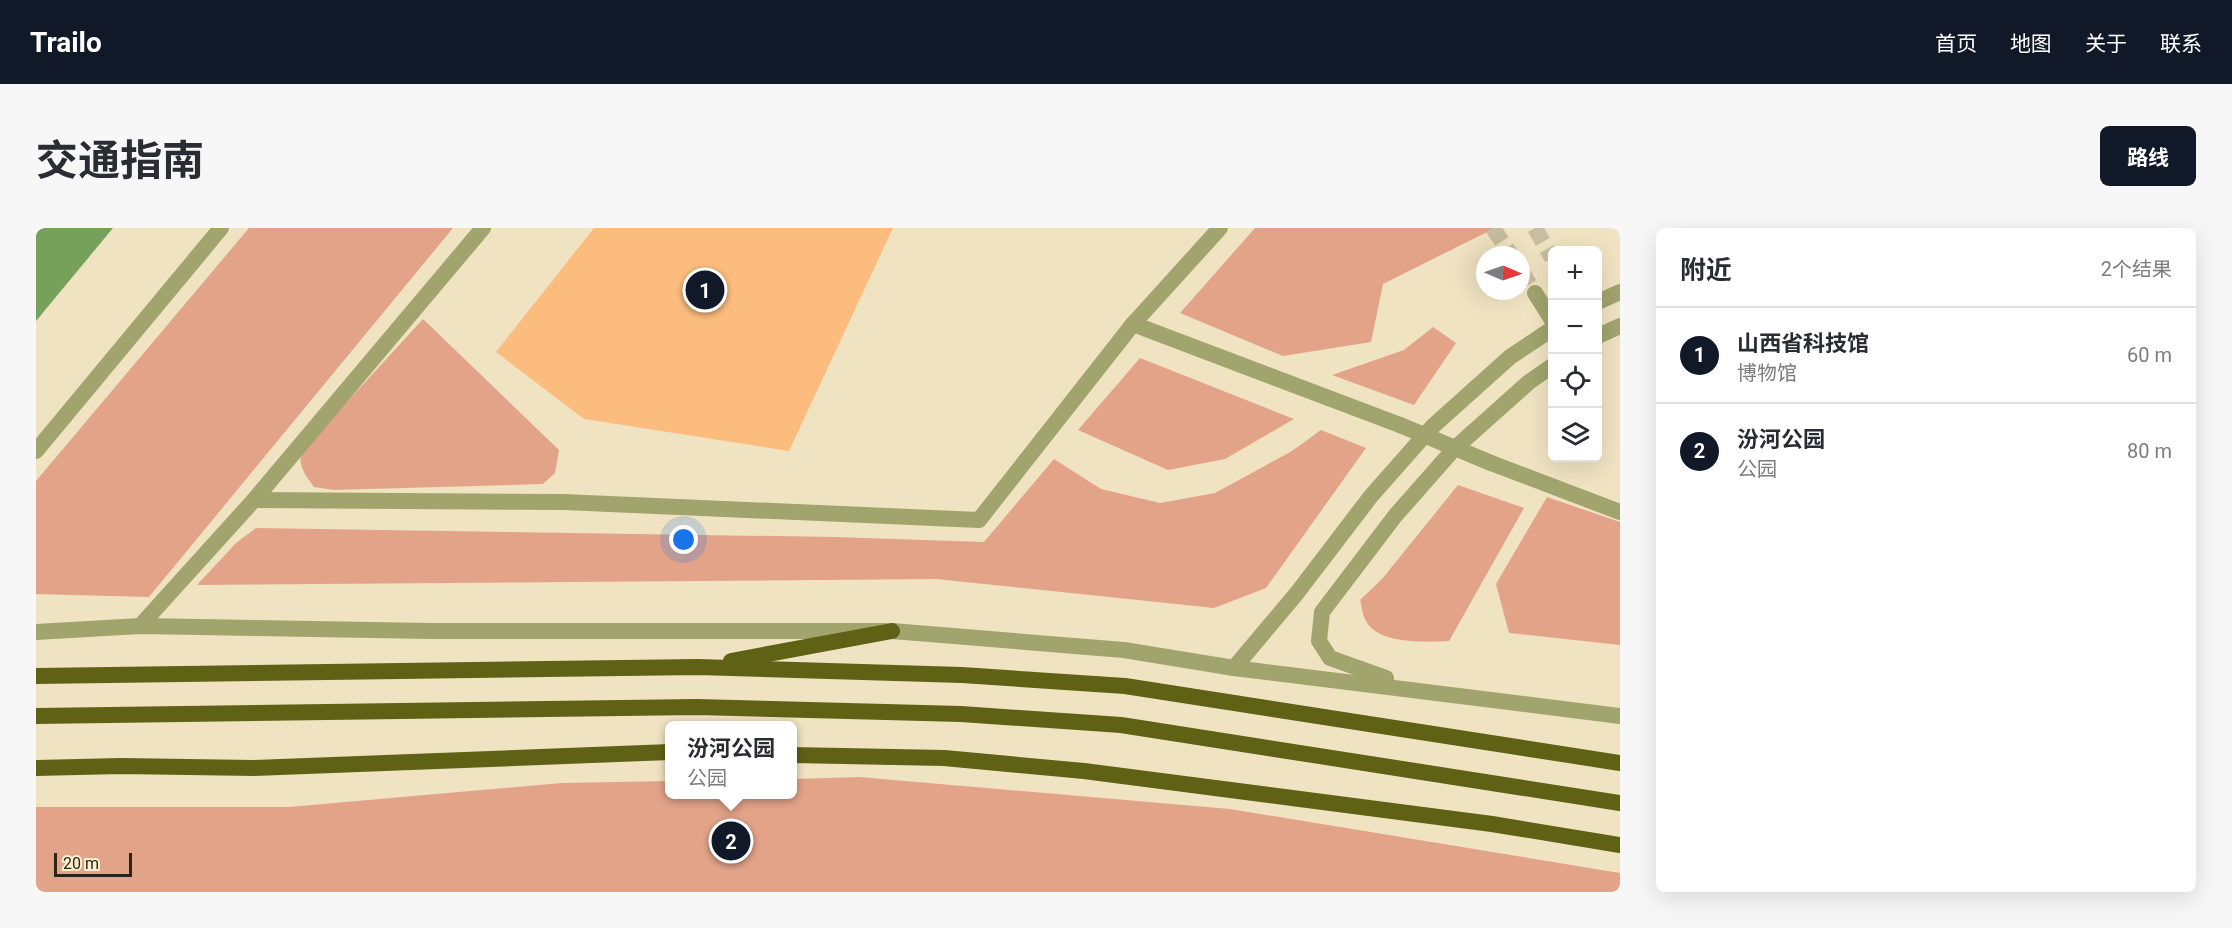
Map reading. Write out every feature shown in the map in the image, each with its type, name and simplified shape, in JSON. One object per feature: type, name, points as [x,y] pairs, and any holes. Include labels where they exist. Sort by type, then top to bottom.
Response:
[{"type":"highway","points":[[698,667],[892,631]]},
{"type":"highway","points":[[36,676],[698,667],[963,675],[1125,686],[1620,763]]},
{"type":"highway","points":[[36,716],[697,707],[961,714],[1121,725],[1620,802]]},
{"type":"highway","points":[[36,768],[121,766],[254,768],[665,752]]},
{"type":"highway","points":[[797,755],[944,758],[1084,771],[1491,824],[1620,845]]},
{"type":"street","points":[[36,451],[221,228]]},
{"type":"street","points":[[140,626],[254,500],[483,228]]},
{"type":"street","points":[[254,500],[564,502],[979,520],[1133,324],[1220,228]]},
{"type":"street","points":[[1602,300],[1620,292]]},
{"type":"street","points":[[1535,293],[1548,314]]},
{"type":"street","points":[[1133,324],[1400,425],[1491,463],[1620,512]]},
{"type":"street","points":[[1602,334],[1620,326]]},
{"type":"street","points":[[1234,668],[1298,593],[1371,496],[1432,427],[1510,357],[1548,332]]},
{"type":"street","points":[[1427,691],[1356,669],[1330,658],[1319,641],[1322,612],[1395,516],[1454,449],[1529,382],[1548,369]]},
{"type":"street","points":[[36,632],[140,626],[432,631],[892,631],[1124,650],[1234,668],[1620,716]]},
{"type":"shaded area","points":[[36,228],[113,228],[36,321]]},
{"type":"shaded area","points":[[249,228],[453,228],[149,597],[36,594],[36,481]]},
{"type":"shaded area","points":[[1255,228],[1495,228],[1383,284],[1371,342],[1283,356],[1180,313]]},
{"type":"shaded area","points":[[423,319],[559,450],[555,473],[543,484],[334,490],[314,487],[311,483],[302,466],[301,452]]},
{"type":"shaded area","points":[[1433,327],[1456,343],[1414,405],[1332,375],[1404,350]]},
{"type":"shaded area","points":[[1140,358],[1294,419],[1225,459],[1168,470],[1078,430]]},
{"type":"shaded area","points":[[1321,430],[1366,448],[1266,588],[1214,608],[936,579],[197,585],[236,543],[256,528],[835,537],[984,542],[1054,459],[1101,489],[1160,503],[1215,493],[1292,451]]},
{"type":"shaded area","points":[[1458,485],[1524,508],[1449,641],[1402,640],[1380,634],[1365,619],[1360,600],[1382,579]]},
{"type":"shaded area","points":[[1547,497],[1620,522],[1620,645],[1509,633],[1496,584]]},
{"type":"shaded area","points":[[859,777],[1230,809],[1620,873],[1620,892],[36,892],[36,807],[289,807],[562,783],[665,781],[665,799],[797,799],[797,779]]},
{"type":"building","points":[[594,228],[893,228],[789,451],[584,419],[496,352]]},
{"type":"tunnel","points":[[1493,228],[1505,246]]},
{"type":"tunnel","points":[[1535,228],[1548,251]]},
{"type":"tunnel","points":[[1530,285],[1535,293]]},
{"type":"place","name":"山西省科技馆","points":[[705,290]]},
{"type":"place","name":"汾河公园","points":[[731,841]]}]
